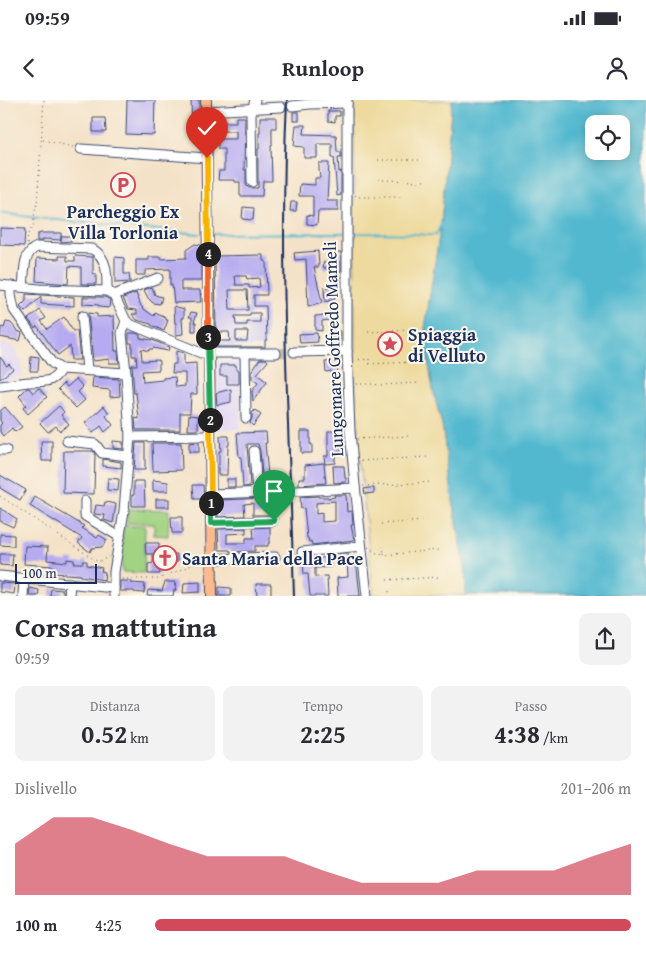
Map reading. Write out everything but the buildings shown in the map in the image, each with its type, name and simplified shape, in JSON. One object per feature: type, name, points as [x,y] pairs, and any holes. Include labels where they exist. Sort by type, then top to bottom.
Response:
[{"type":"main road","points":[[206,105],[212,596]]},
{"type":"street","points":[[292,106],[347,102]]},
{"type":"street","name":"Lungomare Goffredo Mameli","points":[[347,102],[346,245],[350,354],[350,432],[358,486],[367,596]]},
{"type":"street","points":[[252,182],[251,114],[254,104]]},
{"type":"street","points":[[206,105],[254,104],[281,107]]},
{"type":"street","points":[[81,149],[154,157],[207,158]]},
{"type":"street","points":[[23,287],[26,258],[33,249],[37,247],[92,249],[98,252],[104,259],[110,293],[126,321],[201,353],[276,353]]},
{"type":"street","points":[[0,284],[110,293],[158,278]]},
{"type":"street","points":[[11,286],[12,304],[18,316],[52,363],[61,369],[126,373]]},
{"type":"street","points":[[82,316],[87,370]]},
{"type":"street","points":[[0,576],[114,587],[126,492],[130,437],[122,333],[126,321]]},
{"type":"street","points":[[294,352],[350,354]]},
{"type":"street","points":[[245,353],[246,418]]},
{"type":"street","points":[[0,386],[52,380],[61,369]]},
{"type":"street","points":[[130,437],[210,436]]},
{"type":"street","points":[[67,442],[95,444],[102,453],[128,456]]},
{"type":"street","points":[[254,451],[257,492]]},
{"type":"street","points":[[296,490],[358,486]]},
{"type":"street","points":[[210,494],[273,492]]},
{"type":"street","points":[[85,501],[85,516],[120,537]]},
{"type":"street","points":[[211,523],[274,521]]},
{"type":"street","points":[[302,552],[364,548]]},
{"type":"street","points":[[211,559],[274,557]]},
{"type":"street","points":[[23,596],[24,578]]},
{"type":"street","points":[[69,596],[70,583]]},
{"type":"path","points":[[28,253],[26,248],[28,234],[33,226],[34,211],[37,204],[44,100]]},
{"type":"path","points":[[41,140],[81,149]]},
{"type":"path","points":[[378,160],[423,160]]},
{"type":"path","points":[[378,180],[425,180]]},
{"type":"path","points":[[352,194],[357,196],[401,197]]},
{"type":"path","points":[[368,332],[412,330]]},
{"type":"path","points":[[350,354],[353,360],[369,360],[369,364],[413,362]]},
{"type":"path","points":[[354,384],[418,383]]},
{"type":"path","points":[[356,440],[409,436]]},
{"type":"path","points":[[358,462],[428,457]]},
{"type":"path","points":[[358,486],[432,482]]},
{"type":"path","points":[[0,496],[98,562],[117,552]]},
{"type":"path","points":[[381,524],[426,521]]},
{"type":"path","points":[[364,548],[367,546],[378,554],[384,553],[384,555],[438,550]]},
{"type":"path","points":[[383,546],[384,553]]},
{"type":"path","points":[[114,587],[158,579],[206,559],[211,559]]},
{"type":"path","points":[[387,580],[440,577]]},
{"type":"path","points":[[389,591],[389,596]]},
{"type":"shaded area","points":[[0,343],[14,347],[22,362],[22,376],[2,383],[0,382]]},
{"type":"shaded area","points":[[214,361],[240,361],[241,429],[215,430]]},
{"type":"green space","points":[[128,509],[169,510],[168,536],[154,535],[154,524],[127,523]]},
{"type":"green space","points":[[123,526],[145,526],[144,573],[122,572]]},
{"type":"sand","name":"Spiaggia di Velluto","points":[[354,100],[452,100],[441,224],[424,335],[433,390],[442,425],[466,572],[466,595],[374,595],[356,403]]},
{"type":"water","points":[[452,100],[646,100],[646,595],[466,595],[466,572],[442,425],[433,390],[424,335],[441,224]]},
{"type":"waterway","points":[[0,213],[199,234]]},
{"type":"waterway","points":[[349,233],[436,235],[441,224]]},
{"type":"waterway","points":[[214,234],[344,233]]},
{"type":"tunnel","points":[[276,353],[294,352]]},
{"type":"tunnel","points":[[273,492],[296,491]]},
{"type":"railway","points":[[287,100],[284,286],[294,596]]},
{"type":"place","name":"Parcheggio Ex Villa Torlonia","points":[[123,185]]},
{"type":"place","name":"Spiaggia di Velluto","points":[[390,344]]},
{"type":"place","name":"Santa Maria della Pace","points":[[165,558]]},
{"type":"route","points":[[207,158],[211,523],[274,521]]}]
